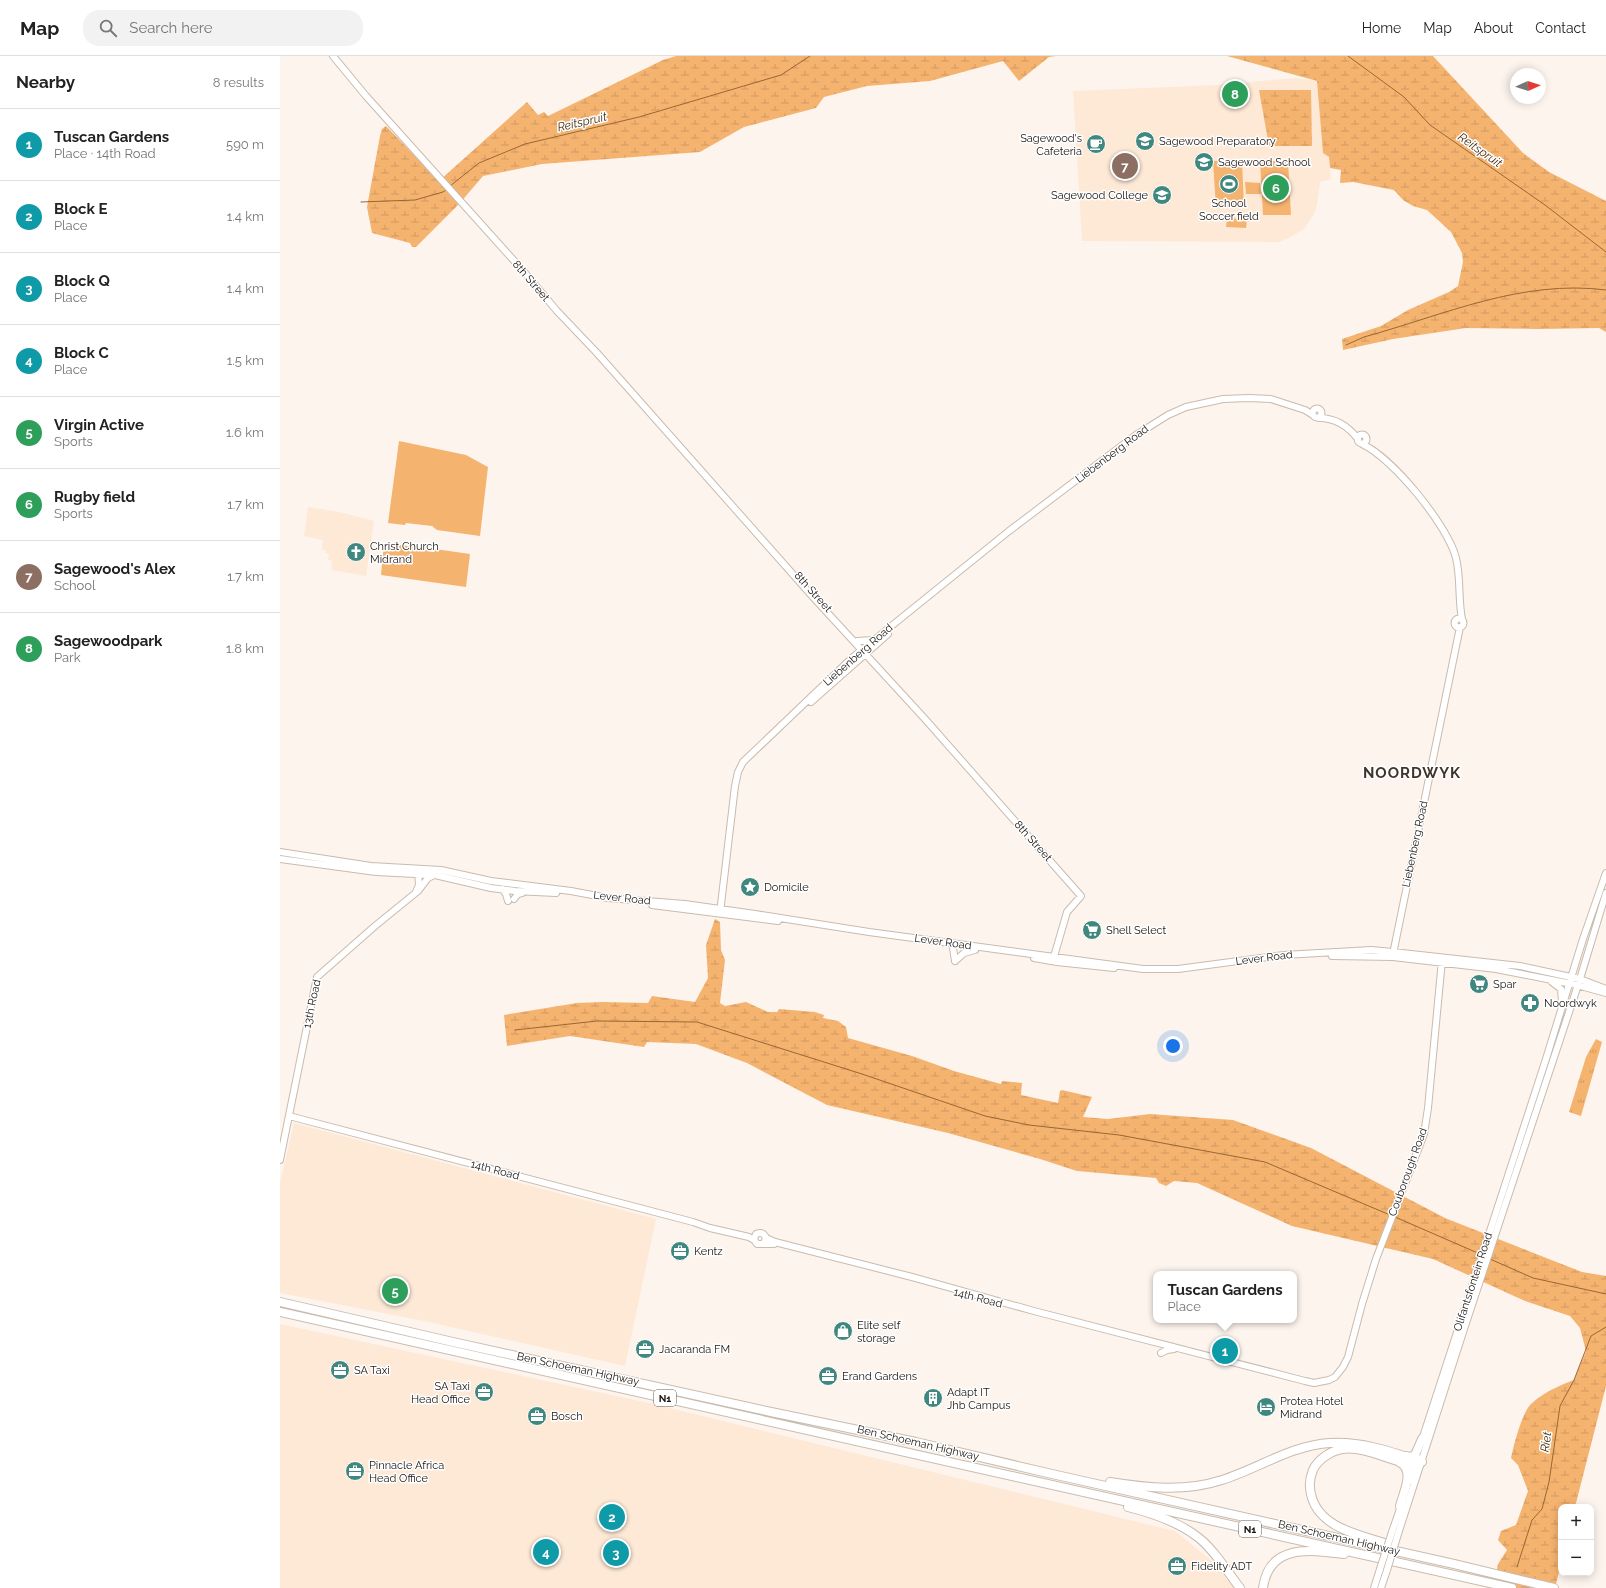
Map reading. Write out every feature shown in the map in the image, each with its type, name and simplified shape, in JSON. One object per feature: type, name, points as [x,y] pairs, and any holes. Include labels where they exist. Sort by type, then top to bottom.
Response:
[{"type":"highway","points":[[280,1299],[290,1304]]},
{"type":"highway","name":"Ben Schoeman Highway","points":[[280,1302],[771,1412],[916,1442],[1554,1588]]},
{"type":"highway","name":"Ben Schoeman Highway","points":[[280,1312],[1451,1573],[1512,1588]]},
{"type":"highway","points":[[1394,1457],[1413,1456],[1422,1439]]},
{"type":"highway","points":[[1052,1474],[1152,1487],[1189,1488],[1222,1480],[1292,1452],[1312,1446],[1328,1443],[1356,1443],[1371,1446],[1394,1457],[1403,1464],[1408,1473],[1400,1506]]},
{"type":"highway","points":[[1418,1463],[1360,1450],[1342,1449],[1332,1452],[1321,1460],[1314,1469],[1310,1480],[1312,1501],[1326,1519],[1352,1533],[1454,1564]]},
{"type":"highway","points":[[1049,1484],[1151,1513],[1182,1527],[1198,1536],[1214,1552],[1240,1588]]},
{"type":"highway","points":[[1263,1588],[1266,1575],[1273,1564],[1285,1555],[1297,1551],[1318,1551],[1351,1555],[1451,1573]]},
{"type":"street","name":"8th Street","points":[[329,56],[525,273],[557,311],[597,353],[897,686],[904,696],[1082,896],[1067,912],[1055,960]]},
{"type":"street","name":"8th Street","points":[[333,56],[343,70]]},
{"type":"street","name":"Liebenberg Road","points":[[774,733],[864,651],[1009,530],[1136,435],[1168,415],[1186,407],[1214,400],[1233,398],[1271,399],[1317,414],[1340,424],[1362,437],[1390,464],[1433,514],[1450,541],[1457,564],[1460,619],[1455,621],[1458,626],[1457,636],[1393,954]]},
{"type":"street","name":"Liebenberg Road","points":[[1362,437],[1358,442],[1372,448]]},
{"type":"street","name":"Liebenberg Road","points":[[718,912],[738,772],[743,762],[854,657],[864,651],[874,640],[946,582]]},
{"type":"street","points":[[854,657],[856,652],[856,641],[874,640]]},
{"type":"street","name":"Lever Road","points":[[280,852],[371,866],[418,871],[502,890],[580,895],[718,912],[819,926],[953,948],[1055,960]]},
{"type":"street","name":"Lever Road","points":[[280,859],[363,870],[441,870],[491,881],[571,891],[592,896],[685,904],[718,912],[755,914],[1105,968],[1164,971],[1192,970],[1285,956],[1393,954],[1442,960],[1570,983],[1578,982],[1606,988]]},
{"type":"street","points":[[414,895],[419,885],[418,871]]},
{"type":"street","name":"Olifantsfontein Road","points":[[1395,1533],[1400,1506],[1418,1463],[1422,1439],[1561,1013],[1583,939],[1606,873]]},
{"type":"street","name":"13th Road","points":[[280,1160],[317,976],[375,926],[420,890],[430,877],[436,875]]},
{"type":"street","points":[[502,890],[511,900],[518,894],[526,892]]},
{"type":"street","name":"Olifantsfontein Road","points":[[1374,1588],[1383,1570],[1465,1326],[1606,894]]},
{"type":"street","points":[[953,948],[955,961],[964,953],[975,950]]},
{"type":"street","name":"Lever Road","points":[[1442,960],[1513,965],[1572,977],[1578,982],[1606,993]]},
{"type":"street","name":"Couborough Road","points":[[1334,1377],[1343,1368],[1348,1357],[1362,1304],[1393,1215],[1426,1129],[1442,960]]},
{"type":"street","points":[[1543,978],[1557,985],[1561,989],[1561,1013]]},
{"type":"street","name":"14th Road","points":[[289,1116],[400,1144],[487,1169],[755,1237]]},
{"type":"street","points":[[758,1233],[762,1233],[765,1241],[758,1245],[755,1237],[758,1233]]},
{"type":"street","name":"14th Road","points":[[765,1241],[775,1242],[912,1277],[1034,1311],[1309,1382],[1323,1382],[1334,1377]]},
{"type":"street","name":"14th Road","points":[[765,1241],[1174,1349],[1192,1352]]},
{"type":"street","points":[[1161,1353],[1174,1349]]},
{"type":"street","name":"Olifantsfontein Road","points":[[1381,1588],[1383,1570]]},
{"type":"shaded area","name":"Sagewood School","points":[[1295,78],[1318,81],[1323,153],[1329,157],[1331,179],[1320,182],[1317,205],[1314,214],[1304,229],[1280,242],[1082,241],[1073,91],[1218,85]]},
{"type":"shaded area","points":[[308,507],[339,512],[374,521],[366,576],[331,570],[332,560],[328,560],[329,554],[325,553],[326,550],[322,550],[323,540],[304,536]]},
{"type":"shaded area","points":[[294,1123],[656,1219],[625,1366],[424,1321],[280,1293],[280,1183]]},
{"type":"shaded area","points":[[280,1324],[649,1403],[1175,1531],[1212,1561],[1234,1588],[280,1588]]},
{"type":"green space","name":"Reitspruit","points":[[676,56],[1056,56],[1049,57],[1019,81],[1003,61],[930,81],[867,86],[824,97],[816,108],[744,127],[700,152],[542,164],[483,176],[459,204],[416,247],[412,247],[410,243],[372,233],[367,207],[380,136],[382,129],[386,126],[439,181],[527,102],[538,115],[544,112],[548,116],[663,60]]},
{"type":"green space","name":"Reitspruit","points":[[1227,56],[1433,56],[1523,153],[1549,172],[1606,201],[1606,332],[1599,328],[1466,328],[1393,339],[1343,350],[1342,339],[1381,326],[1408,310],[1449,292],[1458,286],[1463,262],[1462,253],[1451,232],[1427,210],[1413,206],[1403,200],[1394,190],[1353,182],[1340,183],[1341,170],[1330,168],[1329,157],[1323,153],[1317,81]]},
{"type":"green space","points":[[1259,90],[1311,90],[1312,146],[1269,146]]},
{"type":"green space","name":"School Soccer field","points":[[1242,160],[1244,207],[1216,208],[1213,161]]},
{"type":"green space","points":[[1260,161],[1288,161],[1291,215],[1263,215]]},
{"type":"green space","points":[[1245,182],[1260,183],[1261,194],[1246,194]]},
{"type":"green space","points":[[1227,218],[1247,219],[1246,228],[1226,227]]},
{"type":"green space","points":[[399,441],[466,455],[488,467],[480,536],[437,530],[432,526],[406,523],[405,525],[388,523]]},
{"type":"green space","points":[[384,543],[430,549],[431,552],[434,552],[435,549],[470,554],[466,587],[381,575]]},
{"type":"green space","points":[[715,919],[720,922],[721,950],[725,960],[720,1003],[725,1006],[746,1002],[768,1012],[777,1012],[779,1009],[815,1012],[824,1015],[823,1018],[838,1021],[846,1027],[848,1038],[1001,1084],[1002,1081],[1022,1083],[1021,1095],[1058,1103],[1060,1091],[1062,1090],[1092,1097],[1083,1117],[1108,1119],[1150,1114],[1233,1120],[1311,1148],[1445,1218],[1582,1272],[1606,1276],[1606,1386],[1576,1504],[1558,1504],[1558,1576],[1555,1588],[1493,1588],[1498,1564],[1507,1550],[1498,1540],[1501,1531],[1516,1525],[1528,1491],[1518,1465],[1511,1458],[1521,1423],[1530,1405],[1550,1390],[1574,1380],[1586,1351],[1580,1328],[1570,1316],[1525,1301],[1433,1259],[1292,1226],[1197,1183],[1174,1181],[1166,1186],[1159,1183],[1156,1178],[1077,1171],[948,1133],[827,1105],[747,1063],[696,1044],[647,1042],[644,1047],[570,1036],[507,1046],[504,1015],[577,1003],[648,1003],[652,996],[695,1002],[708,978],[706,945]]},
{"type":"green space","points":[[1596,1039],[1602,1042],[1581,1116],[1569,1112],[1586,1057]]},
{"type":"waterway","name":"Reitspruit","points":[[450,186],[479,163],[525,144],[639,117],[781,75],[810,56]]},
{"type":"waterway","name":"Reitspruit","points":[[1348,56],[1404,97],[1430,125],[1545,205],[1606,252]]},
{"type":"waterway","name":"Reitspruit","points":[[361,202],[415,200],[446,190]]},
{"type":"waterway","points":[[1346,345],[1364,337],[1484,301],[1514,294],[1575,288],[1606,290]]},
{"type":"waterway","points":[[515,1030],[597,1021],[697,1022],[862,1074],[985,1116],[1029,1125],[1119,1135],[1265,1162],[1390,1215]]},
{"type":"waterway","points":[[1395,1217],[1480,1254]]},
{"type":"waterway","points":[[1490,1259],[1533,1278],[1606,1294]]},
{"type":"waterway","name":"Riet","points":[[1517,1567],[1532,1520],[1542,1509],[1549,1482],[1560,1406],[1574,1380],[1591,1336],[1606,1327]]},
{"type":"place","name":"Sagewoodpark","points":[[1235,94]]},
{"type":"place","name":"Sagewood Preparatory","points":[[1145,141]]},
{"type":"place","name":"Sagewood's Cafeteria","points":[[1096,144]]},
{"type":"place","name":"Sagewood School","points":[[1204,162]]},
{"type":"place","name":"Sagewood's Alex","points":[[1125,166]]},
{"type":"place","name":"School Soccer field","points":[[1229,184]]},
{"type":"place","name":"Rugby field","points":[[1276,188]]},
{"type":"place","name":"Sagewood College","points":[[1162,195]]},
{"type":"place","name":"Christ Church Midrand","points":[[356,552]]},
{"type":"place","name":"Domicile","points":[[750,887]]},
{"type":"place","name":"Shell Select","points":[[1092,930]]},
{"type":"place","name":"Spar","points":[[1479,984]]},
{"type":"place","name":"Noordwyk","points":[[1530,1003]]},
{"type":"place","name":"Kentz","points":[[680,1251]]},
{"type":"place","name":"Virgin Active","points":[[395,1291]]},
{"type":"place","name":"Elite self storage","points":[[843,1331]]},
{"type":"place","name":"Jacaranda FM","points":[[645,1349]]},
{"type":"place","name":"Tuscan Gardens","points":[[1225,1351]]},
{"type":"place","name":"SA Taxi","points":[[340,1370]]},
{"type":"place","name":"Erand Gardens","points":[[828,1376]]},
{"type":"place","name":"SA Taxi Head Office","points":[[484,1392]]},
{"type":"place","name":"Adapt IT Jhb Campus","points":[[933,1398]]},
{"type":"place","name":"Protea Hotel Midrand","points":[[1266,1407]]},
{"type":"place","name":"Bosch","points":[[537,1416]]},
{"type":"place","name":"Pinnacle Africa Head Office","points":[[355,1471]]},
{"type":"place","name":"Block E","points":[[612,1517]]},
{"type":"place","name":"Block C","points":[[546,1552]]},
{"type":"place","name":"Block Q","points":[[616,1553]]},
{"type":"place","name":"Fidelity ADT","points":[[1177,1566]]},
{"type":"district","name":"NOORDWYK","points":[[1412,773]]}]
